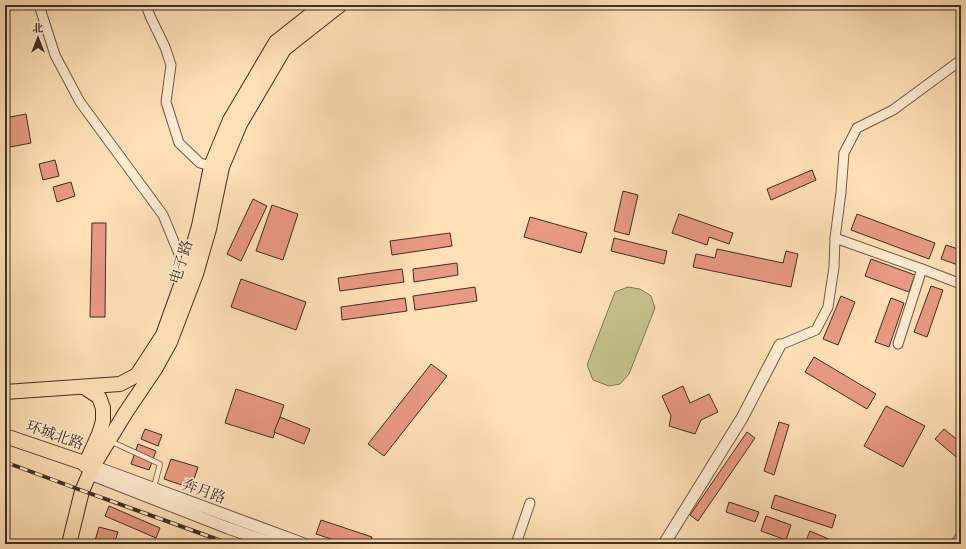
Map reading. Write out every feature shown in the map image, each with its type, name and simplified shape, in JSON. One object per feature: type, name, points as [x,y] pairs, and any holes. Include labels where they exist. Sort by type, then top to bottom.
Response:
[{"type":"main road","name":"电子路","points":[[8,394],[120,384],[137,376],[163,336],[186,271],[198,226],[211,166],[230,120],[276,42],[324,5]]},
{"type":"main road","name":"电子路","points":[[104,437],[126,412],[155,369],[170,342],[196,274],[222,167],[240,124],[284,49],[340,5]]},
{"type":"main road","points":[[69,544],[82,491],[90,468],[104,437],[103,408],[99,397],[84,387]]},
{"type":"main road","name":"环城北路","points":[[5,436],[70,458],[90,468]]},
{"type":"main road","points":[[70,458],[81,453],[104,437]]},
{"type":"main road","points":[[62,544],[75,488],[90,468]]},
{"type":"street","points":[[39,5],[55,55],[80,102],[163,215],[186,271]]},
{"type":"street","points":[[146,5],[172,65],[166,102],[178,143],[200,163],[211,166]]},
{"type":"street","points":[[664,544],[742,418],[780,345],[816,330],[828,307],[833,274],[835,238],[844,153],[857,128],[893,110],[961,60]]},
{"type":"street","points":[[835,238],[961,284]]},
{"type":"street","points":[[898,344],[922,269]]},
{"type":"street","points":[[90,468],[228,528],[273,544]]},
{"type":"street","name":"奔月路","points":[[90,468],[154,489],[304,544]]},
{"type":"street","points":[[516,544],[530,503]]},
{"type":"street","points":[[955,544],[961,536]]},
{"type":"lane","points":[[104,437],[160,464],[154,489]]},
{"type":"shaded area","points":[[628,287],[640,289],[651,296],[655,308],[629,374],[620,384],[609,386],[593,380],[587,365],[615,292]]},
{"type":"building","points":[[26,114],[31,143],[5,148],[5,118]]},
{"type":"building","points":[[55,160],[59,176],[43,180],[39,164]]},
{"type":"building","points":[[812,170],[816,180],[771,200],[767,189]]},
{"type":"building","points":[[71,182],[75,196],[57,202],[53,187]]},
{"type":"building","points":[[623,191],[638,195],[629,235],[614,231]]},
{"type":"building","points":[[253,199],[267,206],[241,261],[227,254]]},
{"type":"building","points":[[272,205],[298,214],[283,260],[256,251]]},
{"type":"building","points":[[679,214],[733,233],[729,244],[709,237],[707,245],[672,233]]},
{"type":"building","points":[[857,214],[935,243],[929,259],[851,230]]},
{"type":"building","points":[[530,217],[587,233],[581,253],[524,237]]},
{"type":"building","points":[[92,223],[106,223],[105,317],[90,317]]},
{"type":"building","points":[[450,233],[452,246],[392,255],[390,241]]},
{"type":"building","points":[[614,238],[667,251],[664,264],[611,251]]},
{"type":"building","points":[[946,245],[961,250],[961,266],[941,259]]},
{"type":"building","points":[[717,249],[783,263],[786,251],[798,254],[791,287],[693,267],[696,254],[715,258]]},
{"type":"building","points":[[871,259],[915,275],[909,292],[865,276]]},
{"type":"building","points":[[457,263],[458,275],[414,282],[413,269]]},
{"type":"building","points":[[402,269],[404,282],[340,291],[338,278]]},
{"type":"building","points":[[241,279],[306,302],[296,330],[231,307]]},
{"type":"building","points":[[931,286],[943,290],[927,337],[914,332]]},
{"type":"building","points":[[475,287],[477,301],[415,310],[413,296]]},
{"type":"building","points":[[841,296],[855,302],[838,345],[823,339]]},
{"type":"building","points":[[405,298],[407,311],[342,320],[341,307]]},
{"type":"building","points":[[891,298],[904,303],[889,347],[875,342]]},
{"type":"building","points":[[814,357],[876,394],[867,409],[805,372]]},
{"type":"building","points":[[431,364],[447,376],[384,456],[368,444]]},
{"type":"building","points":[[683,386],[690,403],[709,394],[718,412],[701,420],[695,434],[669,426],[671,416],[662,396]]},
{"type":"building","points":[[236,389],[284,405],[273,438],[225,423]]},
{"type":"building","points":[[886,406],[925,426],[903,467],[864,446]]},
{"type":"building","points":[[280,417],[310,429],[304,444],[274,432]]},
{"type":"building","points":[[779,422],[789,425],[774,475],[764,471]]},
{"type":"building","points":[[145,429],[162,435],[158,446],[141,439]]},
{"type":"building","points":[[944,429],[961,443],[961,461],[935,439]]},
{"type":"building","points":[[747,432],[755,438],[698,521],[690,515]]},
{"type":"building","points":[[138,444],[156,451],[149,470],[131,464]]},
{"type":"building","points":[[171,459],[198,467],[191,488],[164,479]]},
{"type":"building","points":[[775,495],[836,515],[832,528],[771,508]]},
{"type":"building","points":[[729,502],[759,512],[755,522],[726,512]]},
{"type":"building","points":[[109,506],[160,528],[156,538],[105,516]]},
{"type":"building","points":[[5,510],[10,511],[7,524],[5,524]]},
{"type":"building","points":[[766,516],[791,525],[786,540],[761,531]]},
{"type":"building","points":[[321,520],[372,537],[369,544],[346,544],[316,534]]},
{"type":"building","points":[[99,527],[118,532],[114,544],[94,544]]},
{"type":"building","points":[[810,531],[831,540],[829,544],[805,543]]},
{"type":"railway","points":[[5,462],[230,544]]}]
